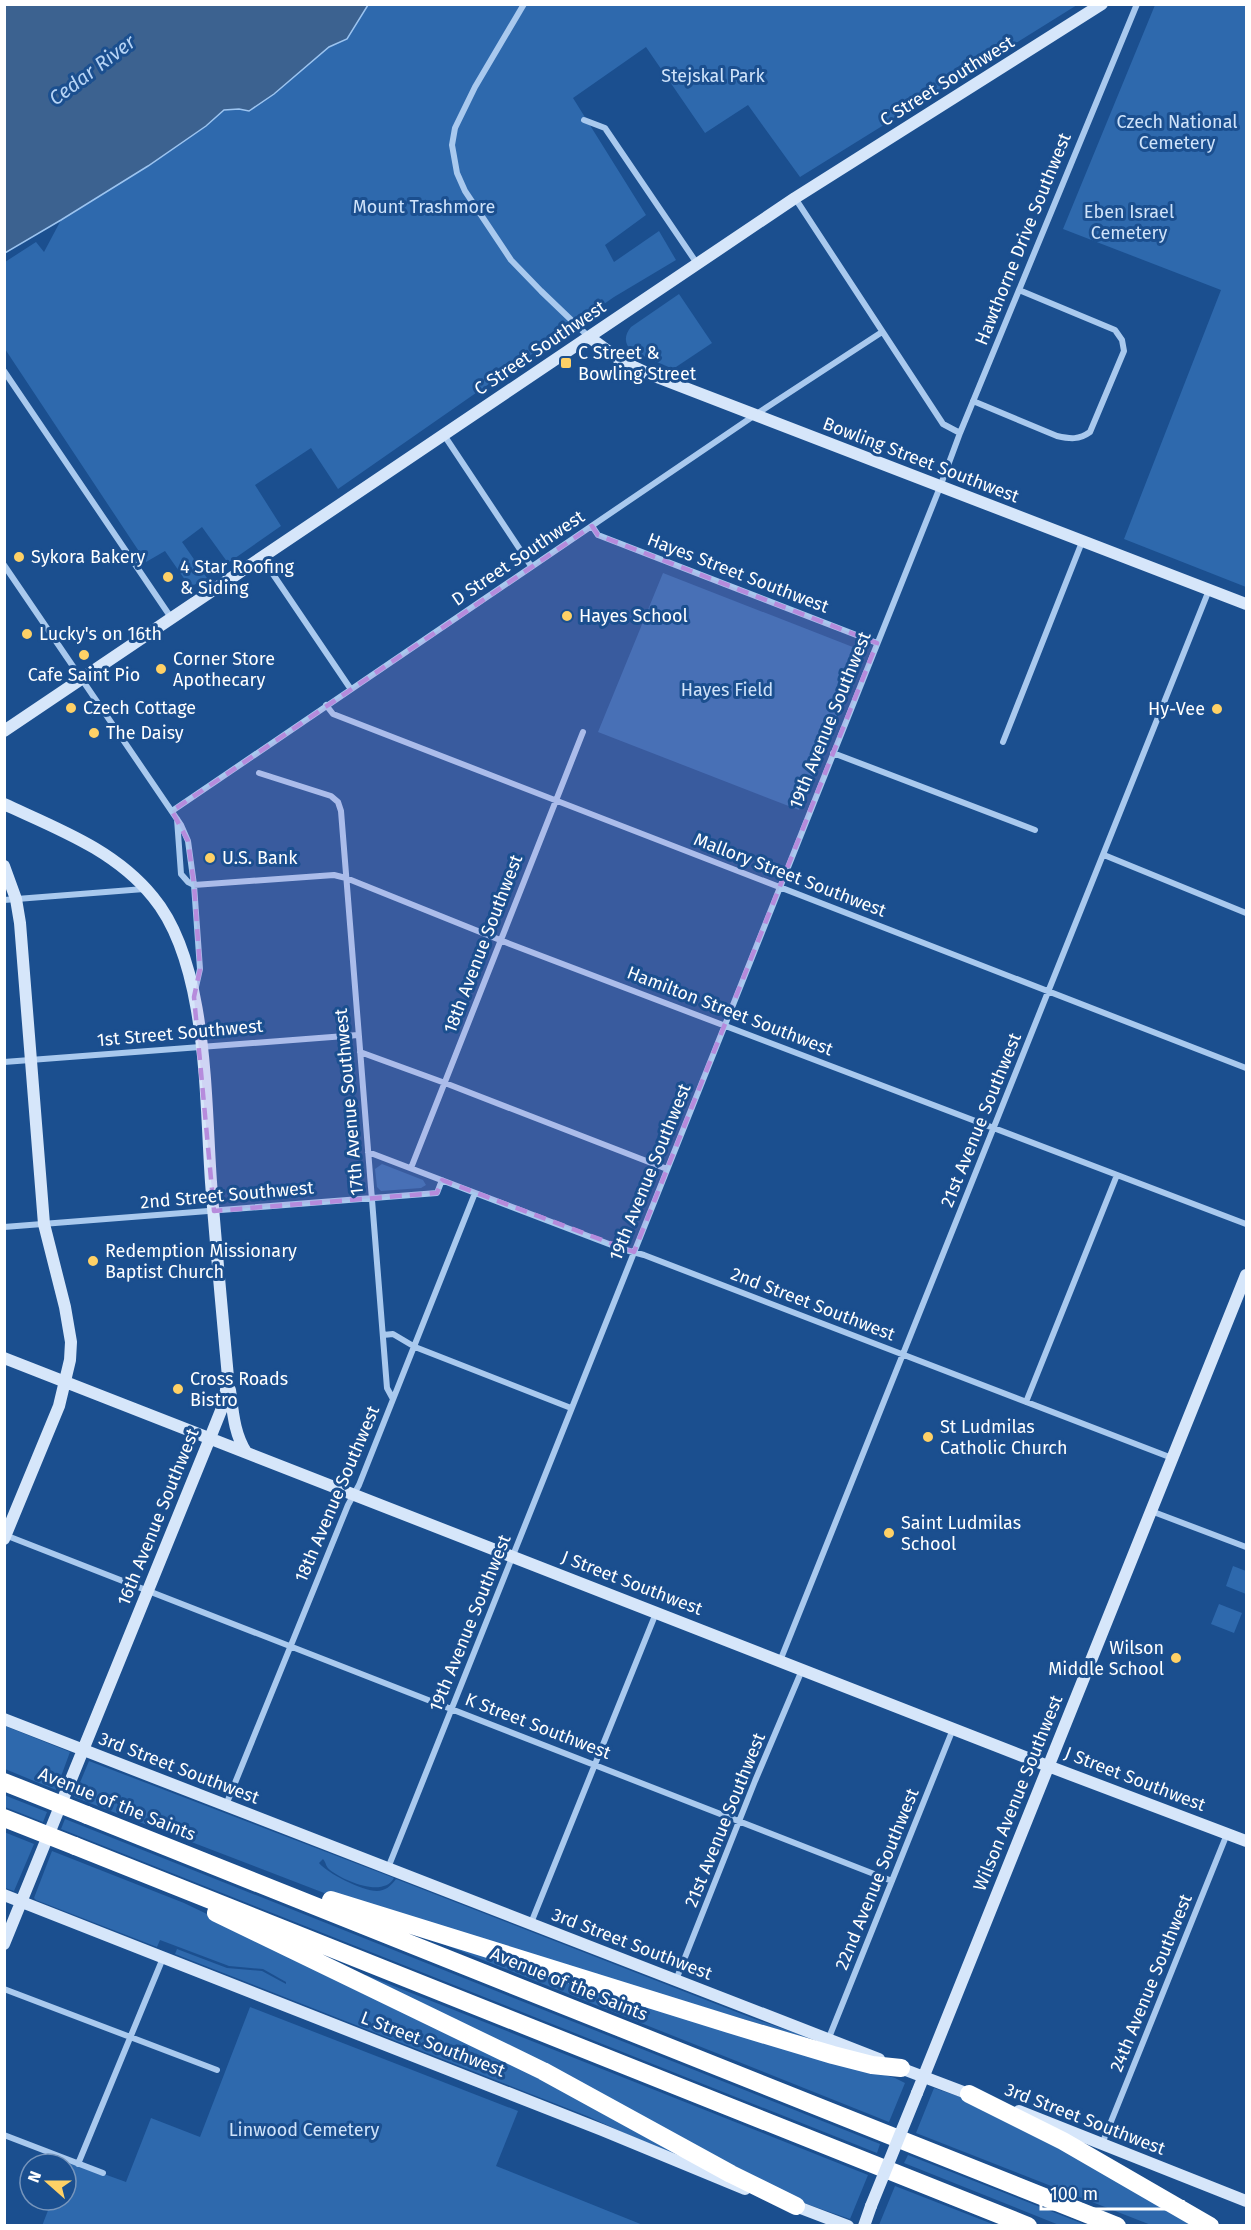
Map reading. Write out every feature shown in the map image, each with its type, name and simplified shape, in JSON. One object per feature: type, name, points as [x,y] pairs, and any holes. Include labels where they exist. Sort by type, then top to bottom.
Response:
[{"type":"highway","name":"Avenue of the Saints","points":[[4,1782],[1117,2226]]},
{"type":"highway","points":[[4,1818],[1028,2226]]},
{"type":"highway","points":[[197,1859],[742,2028],[872,2065],[901,2068]]},
{"type":"highway","points":[[186,1891],[221,1917],[543,2070],[731,2174],[796,2206]]},
{"type":"highway","points":[[969,2094],[1063,2141],[1210,2226]]},
{"type":"main road","name":"C Street Southwest","points":[[4,730],[82,680],[795,198],[1102,4]]},
{"type":"main road","name":"Bowling Street Southwest","points":[[590,337],[636,369],[1246,604]]},
{"type":"main road","name":"16th Avenue Southwest","points":[[4,804],[107,854],[123,866],[147,889],[177,935],[186,959],[201,1046],[228,1377],[224,1403],[4,1944]]},
{"type":"main road","points":[[4,867],[22,945],[44,1224],[65,1307],[71,1342],[66,1382],[59,1406],[5,1536]]},
{"type":"main road","name":"Wilson Avenue Southwest","points":[[864,2226],[1246,1275]]},
{"type":"main road","name":"J Street Southwest","points":[[4,1358],[1048,1766],[1246,1841]]},
{"type":"main road","points":[[228,1377],[235,1431],[246,1452]]},
{"type":"main road","name":"3rd Street Southwest","points":[[4,1719],[923,2077],[1010,2107],[1246,2201]]},
{"type":"main road","name":"L Street Southwest","points":[[4,1895],[602,2130],[715,2178],[848,2226]]},
{"type":"street","points":[[524,4],[471,94],[455,128],[452,145],[456,173],[465,191],[511,260],[590,337]]},
{"type":"street","name":"Hawthorne Drive Southwest","points":[[940,487],[973,401],[1137,4]]},
{"type":"street","points":[[584,120],[605,128],[698,265]]},
{"type":"street","points":[[795,198],[944,424],[960,433]]},
{"type":"street","points":[[973,401],[1057,436],[1070,440],[1082,438],[1090,432],[1124,351],[1122,340],[1114,330],[1019,290]]},
{"type":"street","name":"D Street Southwest","points":[[172,811],[350,688],[882,332]]},
{"type":"street","points":[[4,371],[172,619]]},
{"type":"street","points":[[444,435],[531,566]]},
{"type":"street","name":"19th Avenue Southwest","points":[[388,1868],[940,487]]},
{"type":"street","name":"Hayes Street Southwest","points":[[592,526],[598,535],[877,643]]},
{"type":"street","points":[[1003,742],[1082,542]]},
{"type":"street","points":[[262,558],[350,688]]},
{"type":"street","points":[[4,565],[172,811],[188,841],[194,885],[200,969],[194,997]]},
{"type":"street","name":"21st Avenue Southwest","points":[[780,1661],[1209,590]]},
{"type":"street","name":"Mallory Street Southwest","points":[[326,705],[333,714],[1246,1068]]},
{"type":"street","name":"18th Avenue Southwest","points":[[411,1168],[583,732]]},
{"type":"street","points":[[833,753],[1035,830]]},
{"type":"street","name":"17th Avenue Southwest","points":[[260,773],[331,796],[338,802],[341,811],[387,1389],[393,1399]]},
{"type":"street","points":[[177,819],[181,874],[194,885]]},
{"type":"street","points":[[1104,855],[1246,913]]},
{"type":"street","name":"Hamilton Street Southwest","points":[[194,885],[333,875],[346,878],[501,940],[1246,1224]]},
{"type":"street","points":[[10,900],[147,889]]},
{"type":"street","name":"1st Street Southwest","points":[[4,1062],[358,1035]]},
{"type":"street","points":[[360,1052],[667,1169]]},
{"type":"street","name":"2nd Street Southwest","points":[[368,1152],[1172,1459]]},
{"type":"street","points":[[1026,1402],[1117,1175]]},
{"type":"street","name":"2nd Street Southwest","points":[[4,1227],[437,1193],[442,1180]]},
{"type":"street","name":"18th Avenue Southwest","points":[[225,1805],[415,1347],[475,1193]]},
{"type":"street","points":[[383,1335],[393,1334],[415,1347],[571,1408]]},
{"type":"street","points":[[1151,1511],[1246,1547]]},
{"type":"street","name":"K Street Southwest","points":[[5,1536],[892,1881]]},
{"type":"street","points":[[531,1924],[656,1612]]},
{"type":"street","name":"21st Avenue Southwest","points":[[676,1981],[802,1670]]},
{"type":"street","name":"22nd Avenue Southwest","points":[[828,2040],[953,1729]]},
{"type":"street","name":"24th Avenue Southwest","points":[[1102,2144],[1227,1833]]},
{"type":"street","points":[[103,2173],[78,2164],[164,1957]]},
{"type":"street","points":[[4,1989],[217,2070]]},
{"type":"street","points":[[4,2135],[47,2152]]},
{"type":"highlighted area","points":[[592,526],[598,535],[877,643],[634,1252],[442,1180],[437,1193],[214,1211],[194,997],[200,969],[194,885],[188,841],[172,811]]},
{"type":"green space","name":"Mount Trashmore","points":[[368,5],[1077,5],[800,177],[748,105],[705,133],[646,47],[573,98],[646,215],[605,245],[614,262],[659,231],[676,260],[614,297],[338,489],[311,448],[255,485],[281,526],[228,563],[202,527],[182,542],[207,578],[190,587],[165,551],[146,562],[5,349],[5,262],[36,242],[44,252],[61,220],[148,166],[206,126],[224,110],[249,111],[329,47],[347,39]]},
{"type":"green space","points":[[1155,5],[1246,5],[1246,587],[1124,539],[1221,290],[1063,229]]},
{"type":"green space","points":[[679,294],[712,343],[673,369],[632,351],[626,339],[631,327]]},
{"type":"green space","name":"Hayes Field","points":[[663,573],[863,651],[799,810],[598,732]]},
{"type":"green space","points":[[382,1164],[423,1180],[426,1185],[421,1188],[381,1191],[377,1187],[375,1169]]},
{"type":"green space","points":[[1233,1566],[1246,1571],[1246,1594],[1226,1586]]},
{"type":"green space","points":[[1219,1604],[1242,1613],[1234,1633],[1211,1624]]},
{"type":"green space","points":[[5,1726],[70,1752],[56,1790],[5,1769]]},
{"type":"green space","points":[[89,1761],[394,1878],[389,1884],[381,1887],[363,1886],[328,1869],[323,1859],[319,1863],[329,1872],[354,1885],[380,1891],[388,1888],[396,1879],[752,2018],[827,2044],[332,1896],[74,1797]]},
{"type":"green space","points":[[4,1795],[47,1812],[43,1822],[5,1807]]},
{"type":"green space","points":[[65,1819],[880,2144],[877,2153],[61,1829]]},
{"type":"green space","points":[[4,1832],[34,1844],[14,1891],[5,1888]]},
{"type":"green space","points":[[52,1851],[184,1903],[525,2066],[718,2171],[692,2164],[587,2116],[175,1954],[177,1949],[227,1968],[262,1971],[286,1984],[263,1969],[229,1966],[160,1940],[157,1947],[36,1900],[34,1898]]},
{"type":"green space","points":[[428,1938],[895,2078],[905,2083],[889,2122]]},
{"type":"green space","points":[[364,1976],[868,2175],[850,2219],[798,2201]]},
{"type":"green space","name":"Linwood Cemetery","points":[[250,2007],[518,2111],[496,2166],[643,2225],[42,2226],[47,2212],[78,2212],[78,2165],[126,2182],[151,2118],[200,2137]]},
{"type":"green space","points":[[934,2088],[972,2101],[1202,2225],[1151,2225],[916,2133]]},
{"type":"green space","points":[[908,2155],[1086,2225],[1059,2225],[904,2163]]},
{"type":"green space","points":[[895,2186],[995,2225],[879,2225]]},
{"type":"water","name":"Cedar River","points":[[5,4],[368,5],[347,39],[329,47],[274,94],[249,111],[224,110],[206,126],[148,166],[5,253]]},
{"type":"place","name":"C Street & Bowling Street","points":[[566,363]]},
{"type":"place","name":"Sykora Bakery","points":[[19,557]]},
{"type":"place","name":"4 Star Roofing & Siding","points":[[168,577]]},
{"type":"place","name":"Hayes School","points":[[567,616]]},
{"type":"place","name":"Lucky's on 16th","points":[[27,634]]},
{"type":"place","name":"Cafe Saint Pio","points":[[84,655]]},
{"type":"place","name":"Corner Store Apothecary","points":[[161,669]]},
{"type":"place","name":"Czech Cottage","points":[[71,708]]},
{"type":"place","name":"Hy-Vee","points":[[1217,709]]},
{"type":"place","name":"The Daisy","points":[[94,733]]},
{"type":"place","name":"U.S. Bank","points":[[210,858]]},
{"type":"place","name":"Redemption Missionary Baptist Church","points":[[93,1261]]},
{"type":"place","name":"Cross Roads Bistro","points":[[178,1389]]},
{"type":"place","name":"St Ludmilas Catholic Church","points":[[928,1437]]},
{"type":"place","name":"Saint Ludmilas School","points":[[889,1533]]},
{"type":"place","name":"Wilson Middle School","points":[[1176,1658]]},
{"type":"park label","name":"Stejskal Park","points":[[713,76]]},
{"type":"park label","name":"Czech National Cemetery","points":[[1177,132]]},
{"type":"park label","name":"Eben Israel Cemetery","points":[[1129,222]]}]
